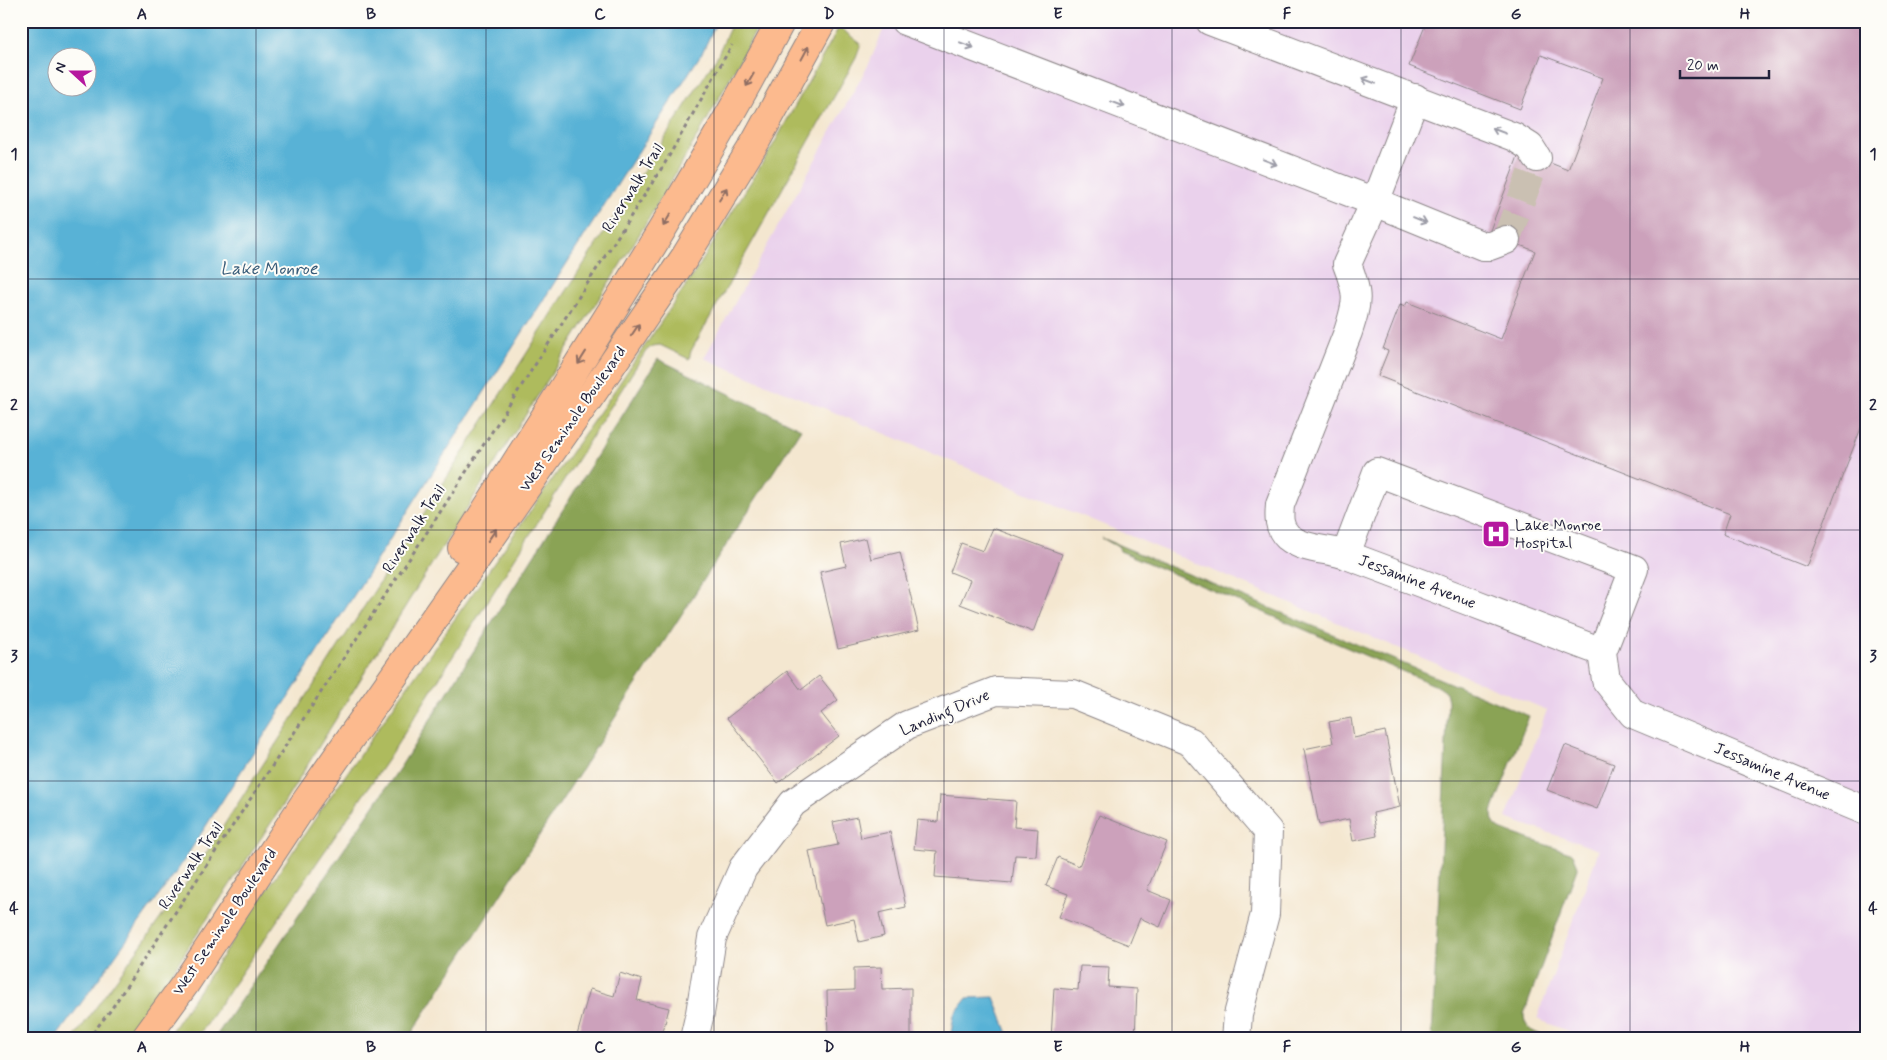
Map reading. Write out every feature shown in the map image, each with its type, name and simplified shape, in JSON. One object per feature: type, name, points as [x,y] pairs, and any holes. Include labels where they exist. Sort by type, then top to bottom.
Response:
[{"type":"main road","name":"West Seminole Boulevard","points":[[304,804],[653,244],[727,120],[781,21]]},
{"type":"main road","name":"West Seminole Boulevard","points":[[145,1039],[185,984],[304,804],[594,391],[685,257],[756,141],[822,21]]},
{"type":"street","points":[[905,21],[1375,202],[1484,246],[1490,246],[1506,240]]},
{"type":"street","points":[[1210,21],[1522,140],[1530,146],[1537,158]]},
{"type":"street","points":[[1346,554],[1300,544],[1287,536],[1282,530],[1279,520],[1280,505],[1348,332],[1356,306],[1355,283],[1347,264],[1375,202],[1415,98]]},
{"type":"street","name":"Jessamine Avenue","points":[[1602,652],[1346,554],[1377,472],[1634,569],[1602,652],[1606,680],[1634,714],[1866,811]]},
{"type":"street","name":"Landing Drive","points":[[694,1039],[712,938],[743,868],[794,803],[907,725],[996,692],[1073,694],[1191,742],[1268,831],[1265,914],[1238,1015],[1236,1039]]},
{"type":"path","points":[[740,32],[745,21]]},
{"type":"path","name":"Riverwalk Trail","points":[[88,1039],[110,1011],[442,509],[665,163],[735,40]]},
{"type":"shaded area","name":"Lake Monroe Hospital","points":[[887,21],[1866,21],[1866,1039],[1589,1039],[1537,1019],[1599,850],[1506,818],[1547,710],[704,358],[869,64]]},
{"type":"green space","points":[[733,21],[761,21],[707,120],[639,235],[421,581],[281,808],[125,1039],[73,1039],[192,875],[716,58]]},
{"type":"green space","points":[[839,27],[861,44],[856,58],[691,351],[689,359],[660,345],[652,346],[646,351],[388,759],[196,1039],[166,1039],[319,813],[608,400],[699,266],[771,149]]},
{"type":"green space","points":[[658,359],[801,429],[408,1039],[214,1039],[401,766]]},
{"type":"green space","points":[[1102,538],[1529,716],[1492,815],[1495,825],[1502,830],[1573,854],[1578,866],[1524,1014],[1526,1025],[1529,1028],[1552,1039],[1432,1039],[1448,701],[1446,692],[1439,687],[1120,551],[1118,547]]},
{"type":"water","name":"Lake Monroe","points":[[21,21],[717,21],[703,51],[179,868],[55,1039],[21,1039]]},
{"type":"water","points":[[994,997],[1010,1039],[950,1039],[954,1015],[967,998]]},
{"type":"building","name":"Lake Monroe Hospital","points":[[1427,21],[1866,21],[1866,423],[1863,423],[1807,567],[1723,534],[1730,514],[1378,376],[1388,351],[1383,349],[1400,305],[1405,307],[1407,302],[1501,339],[1535,251],[1489,233],[1520,151],[1568,170],[1603,78],[1541,55],[1520,109],[1409,66]]},
{"type":"building","points":[[993,528],[1062,554],[1033,632],[960,604],[970,580],[950,572],[961,543],[983,551]]},
{"type":"building","points":[[866,538],[871,559],[900,552],[919,630],[838,649],[820,572],[846,566],[841,544]]},
{"type":"building","points":[[787,671],[801,690],[819,676],[838,700],[821,713],[839,736],[778,783],[727,718]]},
{"type":"building","points":[[1351,718],[1354,738],[1385,731],[1400,807],[1373,813],[1377,836],[1353,841],[1349,819],[1319,825],[1304,749],[1333,743],[1329,722]]},
{"type":"building","points":[[1565,745],[1614,764],[1597,809],[1547,790]]},
{"type":"building","points":[[940,795],[1016,801],[1014,827],[1038,829],[1036,856],[1015,855],[1012,883],[935,877],[937,851],[914,849],[917,820],[938,822]]},
{"type":"building","points":[[1099,815],[1167,842],[1147,890],[1171,900],[1160,927],[1140,918],[1129,945],[1059,917],[1068,894],[1046,886],[1058,857],[1079,866]]},
{"type":"building","points":[[857,817],[861,838],[890,832],[906,907],[879,913],[884,936],[859,942],[854,919],[825,925],[809,851],[838,845],[833,822]]},
{"type":"building","points":[[1080,966],[1109,967],[1108,987],[1137,989],[1135,1039],[1051,1039],[1054,988],[1078,990]]},
{"type":"building","points":[[881,967],[882,989],[911,988],[911,1039],[828,1039],[827,991],[854,990],[854,968]]},
{"type":"building","points":[[620,973],[642,980],[637,1000],[669,1008],[661,1039],[576,1039],[590,989],[614,996]]},
{"type":"tunnel","points":[[1506,240],[1537,158]]},
{"type":"place","name":"Lake Monroe Hospital","points":[[1496,534]]}]
